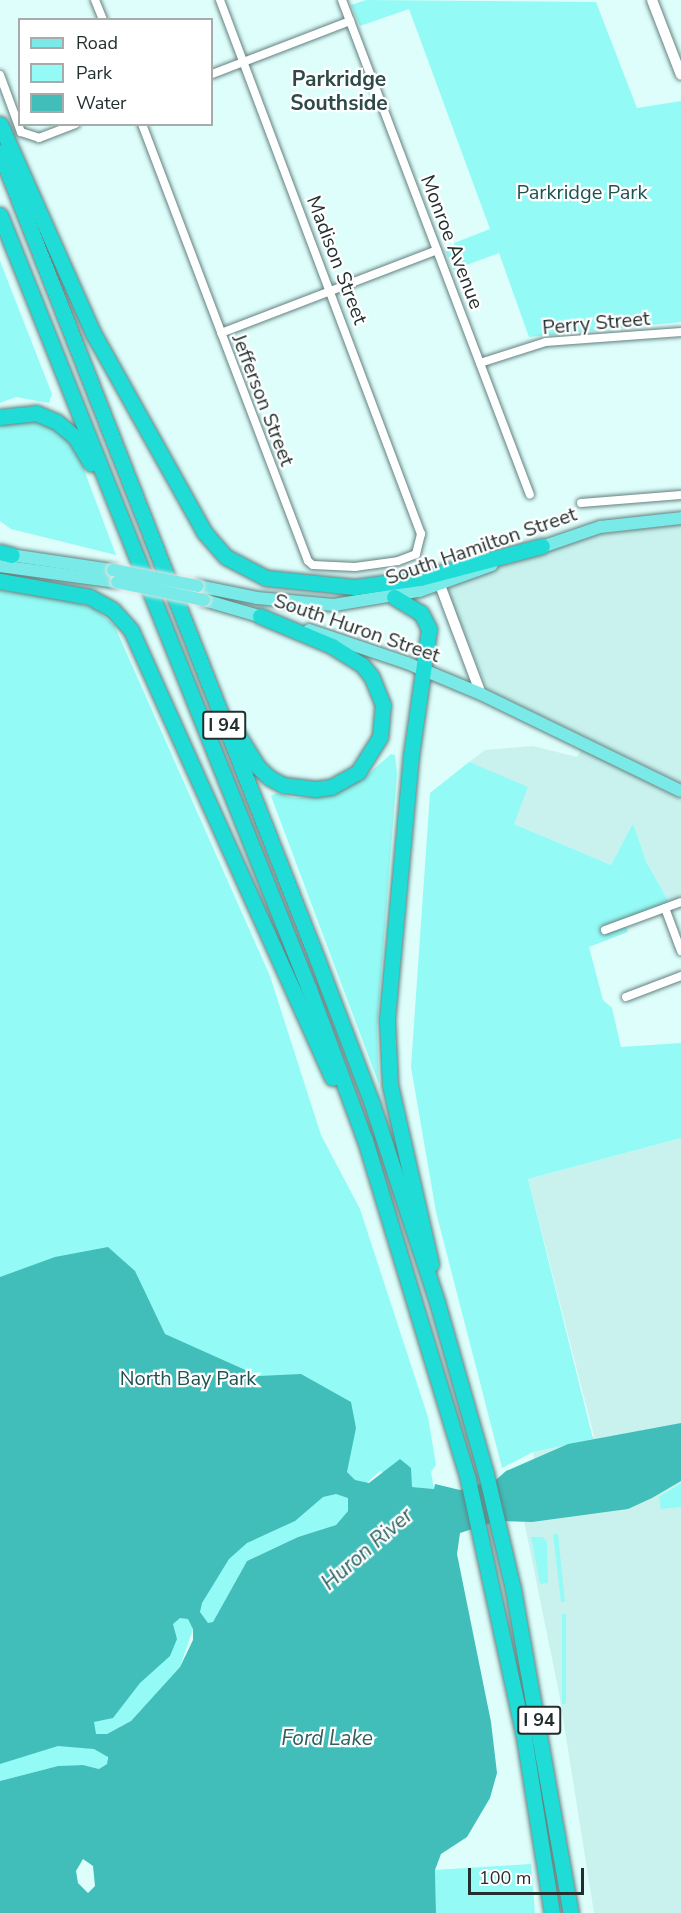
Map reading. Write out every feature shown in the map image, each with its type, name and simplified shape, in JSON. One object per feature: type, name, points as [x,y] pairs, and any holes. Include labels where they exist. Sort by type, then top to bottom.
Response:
[{"type":"highway","points":[[0,124],[93,333],[204,532],[226,557],[267,578],[355,587],[420,578],[542,546]]},
{"type":"highway","name":"I 94","points":[[0,152],[372,1104],[437,1302],[499,1527],[538,1715],[571,1913]]},
{"type":"highway","name":"I 94","points":[[0,215],[309,989],[365,1140],[468,1480],[481,1532],[524,1737],[552,1913]]},
{"type":"highway","points":[[0,417],[36,413],[57,422],[75,437],[109,491]]},
{"type":"highway","points":[[0,581],[90,597],[113,610],[131,630],[300,1001],[342,1104],[365,1140]]},
{"type":"highway","points":[[394,597],[416,608],[427,621],[429,639],[412,744],[387,1021],[390,1085],[429,1243],[437,1302]]},
{"type":"highway","points":[[213,696],[258,767],[283,785],[300,789],[331,787],[358,772],[375,749],[383,722],[382,705],[367,671],[332,646],[260,616]]},
{"type":"main road","name":"South Hamilton Street","points":[[257,598],[334,605],[394,597],[440,585],[542,546],[600,527],[681,518]]},
{"type":"main road","name":"South Huron Street","points":[[4,554],[112,570],[257,598]]},
{"type":"main road","name":"South Huron Street","points":[[0,566],[117,582],[204,600],[344,640],[481,694],[681,791]]},
{"type":"street","points":[[95,0],[102,18]]},
{"type":"street","name":"Madison Street","points":[[220,0],[421,534]]},
{"type":"street","name":"Monroe Avenue","points":[[342,0],[530,495]]},
{"type":"street","points":[[652,0],[681,75]]},
{"type":"street","points":[[213,74],[350,21]]},
{"type":"street","points":[[0,75],[18,124]]},
{"type":"street","points":[[19,126],[21,132],[39,138],[70,126]]},
{"type":"street","name":"Jefferson Street","points":[[143,126],[308,561],[313,565],[355,567],[398,561],[416,554],[421,534]]},
{"type":"street","points":[[220,333],[437,250]]},
{"type":"street","name":"Perry Street","points":[[480,363],[546,342],[681,332]]},
{"type":"street","points":[[581,503],[681,495]]},
{"type":"street","points":[[440,585],[481,694]]},
{"type":"street","points":[[605,930],[681,902]]},
{"type":"street","points":[[665,908],[681,951]]},
{"type":"street","points":[[626,997],[681,976]]},
{"type":"shaded area","points":[[681,524],[681,783],[487,689],[448,593],[452,585],[467,578],[594,535]]},
{"type":"shaded area","points":[[533,746],[577,757],[582,748],[681,800],[681,898],[669,902],[646,861],[633,823],[611,865],[514,824],[469,762],[485,750]]},
{"type":"shaded area","points":[[681,1138],[681,1913],[594,1913],[559,1693],[524,1521],[538,1489],[533,1452],[594,1436],[528,1179]]},
{"type":"green space","name":"Parkridge Park","points":[[366,0],[596,2],[637,108],[681,101],[681,322],[529,337],[499,253],[453,270],[444,247],[490,229],[409,9],[360,26],[351,5]]},
{"type":"green space","points":[[0,261],[52,394],[49,403],[16,397],[0,403]]},
{"type":"green space","points":[[15,418],[45,422],[64,435],[80,459],[116,555],[11,529],[0,521],[0,424]]},
{"type":"green space","name":"North Bay Park","points":[[0,590],[58,598],[94,608],[114,625],[270,976],[321,1135],[360,1209],[428,1417],[436,1465],[431,1472],[434,1489],[412,1487],[380,1471],[349,1498],[348,1511],[336,1525],[298,1537],[247,1561],[213,1622],[193,1629],[180,1667],[131,1721],[107,1734],[107,1764],[99,1769],[83,1765],[58,1766],[0,1781]]},
{"type":"green space","points":[[391,754],[395,755],[397,773],[377,1027],[379,1084],[271,796],[276,793],[294,798],[322,796],[338,792],[366,776]]},
{"type":"green space","points":[[469,762],[528,787],[514,824],[611,865],[633,823],[646,861],[669,902],[624,920],[628,932],[589,947],[603,1000],[612,1008],[621,1047],[681,1043],[681,1138],[528,1179],[593,1439],[533,1452],[502,1468],[436,1212],[411,1067],[430,793]]},
{"type":"green space","points":[[681,1483],[681,1507],[661,1509],[659,1497]]},
{"type":"green space","points":[[553,1534],[558,1534],[565,1602],[561,1602]]},
{"type":"green space","points":[[531,1537],[543,1537],[547,1542],[548,1583],[540,1584]]},
{"type":"green space","points":[[562,1614],[566,1614],[566,1704],[562,1704]]},
{"type":"green space","points":[[531,1864],[535,1913],[436,1913],[435,1870]]},
{"type":"water","name":"Ford Lake","points":[[108,1247],[135,1271],[165,1334],[259,1376],[301,1374],[351,1402],[356,1428],[347,1472],[355,1480],[369,1483],[400,1459],[411,1468],[412,1487],[434,1489],[435,1484],[460,1490],[497,1479],[506,1471],[568,1444],[681,1423],[681,1481],[652,1498],[628,1509],[532,1522],[497,1521],[460,1533],[457,1554],[491,1722],[497,1773],[490,1798],[467,1837],[441,1854],[435,1870],[436,1913],[0,1913],[0,1781],[58,1766],[83,1765],[99,1769],[107,1764],[108,1757],[94,1749],[58,1746],[0,1764],[0,1277],[55,1257]],"holes":[[[336,1494],[348,1498],[348,1511],[336,1525],[298,1537],[247,1561],[213,1622],[208,1623],[200,1612],[202,1603],[229,1559],[247,1543],[295,1521],[323,1497]],[[180,1618],[188,1619],[193,1629],[193,1640],[180,1667],[131,1721],[107,1734],[96,1734],[94,1722],[113,1718],[140,1683],[170,1656],[177,1639],[173,1624]],[[83,1859],[93,1866],[95,1886],[88,1893],[78,1883],[76,1871]]]},
{"type":"district","name":"Parkridge Southside","points":[[339,91]]},
{"type":"water label","name":"Huron River","points":[[367,1549]]}]
